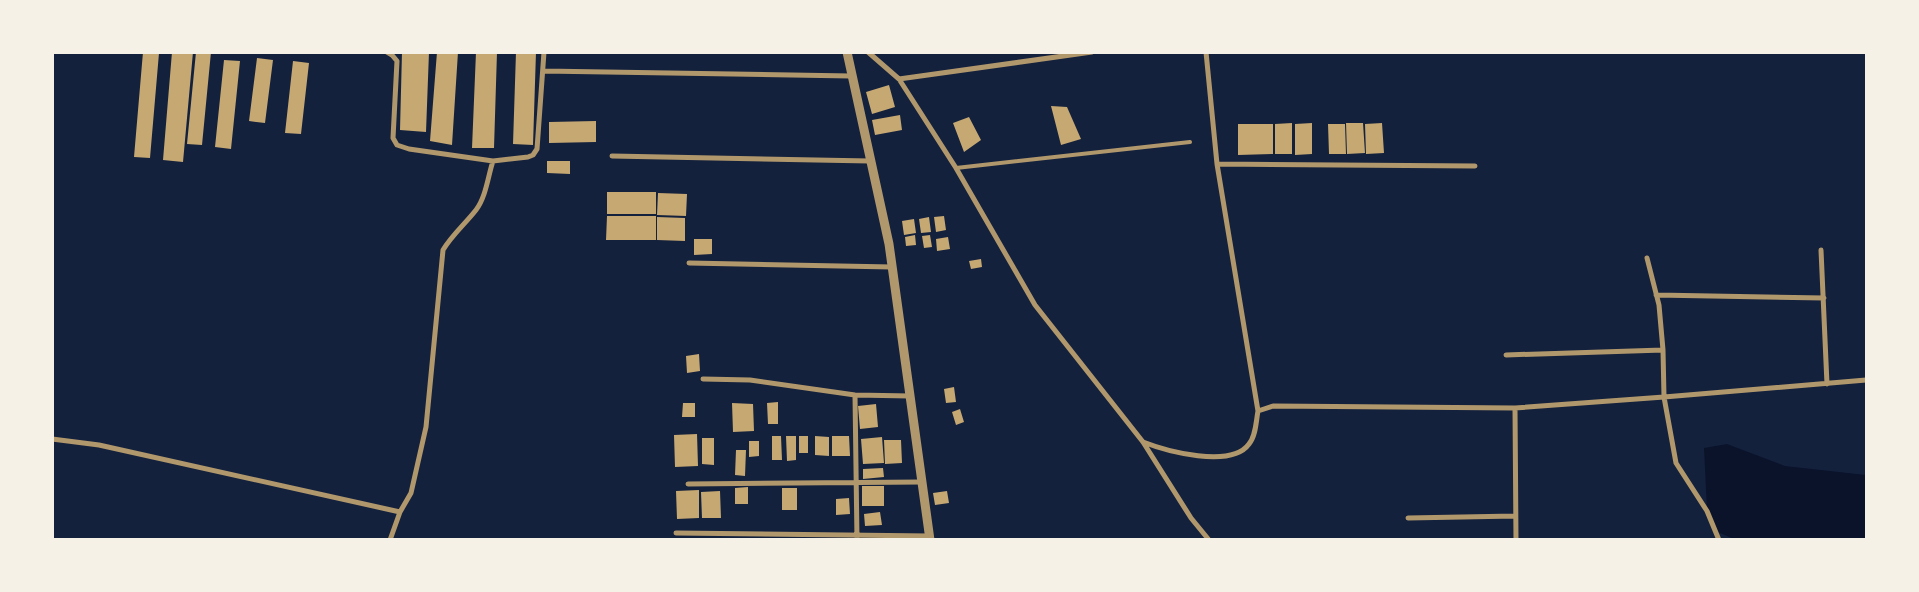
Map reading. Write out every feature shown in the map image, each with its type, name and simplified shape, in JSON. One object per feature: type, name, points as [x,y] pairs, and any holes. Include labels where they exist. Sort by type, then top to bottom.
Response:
[{"type":"street","points":[[387,52],[397,61],[393,138],[397,145],[409,150],[493,161],[528,157],[533,155],[537,149],[544,52]]},
{"type":"street","points":[[676,533],[929,538],[889,244],[847,52]]},
{"type":"street","points":[[868,52],[900,79],[956,168],[1034,305],[1143,442],[1191,518],[1209,540]]},
{"type":"street","points":[[900,79],[1092,52]]},
{"type":"street","points":[[1143,442],[1178,454],[1216,457],[1226,455],[1242,450],[1249,445],[1253,436],[1258,411],[1217,164],[1206,52]]},
{"type":"street","points":[[543,71],[851,76]]},
{"type":"street","points":[[612,156],[870,161]]},
{"type":"street","points":[[390,540],[400,512],[411,493],[426,427],[443,250],[449,239],[476,210],[482,200],[493,161]]},
{"type":"street","points":[[1217,164],[1475,166]]},
{"type":"street","points":[[1821,250],[1827,384]]},
{"type":"street","points":[[1647,258],[1656,295],[1663,350],[1664,397],[1676,463],[1707,510],[1719,540]]},
{"type":"street","points":[[689,263],[892,267]]},
{"type":"street","points":[[1656,295],[1824,298]]},
{"type":"street","points":[[1506,355],[1663,350]]},
{"type":"street","points":[[703,379],[750,380],[855,395],[910,396]]},
{"type":"street","points":[[1258,411],[1273,406],[1515,408],[1866,380]]},
{"type":"street","points":[[855,395],[857,537]]},
{"type":"street","points":[[1515,408],[1516,540]]},
{"type":"street","points":[[52,439],[99,445],[400,512]]},
{"type":"street","points":[[688,484],[922,482]]},
{"type":"street","points":[[1408,518],[1515,516]]},
{"type":"lane","points":[[956,168],[1190,142]]},
{"type":"water","points":[[1727,444],[1785,466],[1866,475],[1866,539],[1734,539],[1715,531],[1707,511],[1704,448]]},
{"type":"building","points":[[143,52],[159,53],[150,158],[134,157]]},
{"type":"building","points":[[172,52],[193,52],[183,162],[163,160]]},
{"type":"building","points":[[196,52],[211,52],[202,145],[187,144]]},
{"type":"building","points":[[402,52],[429,52],[426,132],[400,130]]},
{"type":"building","points":[[437,52],[458,52],[452,145],[430,141]]},
{"type":"building","points":[[476,52],[497,52],[494,148],[472,148]]},
{"type":"building","points":[[516,52],[536,52],[533,145],[513,144]]},
{"type":"building","points":[[257,58],[273,60],[265,123],[249,121]]},
{"type":"building","points":[[224,60],[240,61],[231,149],[215,147]]},
{"type":"building","points":[[293,61],[309,63],[301,134],[285,133]]},
{"type":"building","points":[[889,85],[895,107],[872,114],[866,92]]},
{"type":"building","points":[[1051,106],[1067,107],[1081,139],[1061,145]]},
{"type":"building","points":[[900,115],[902,130],[875,135],[872,120]]},
{"type":"building","points":[[969,117],[981,140],[964,152],[953,123]]},
{"type":"building","points":[[596,121],[596,142],[549,143],[549,122]]},
{"type":"building","points":[[1292,123],[1292,154],[1275,154],[1275,124]]},
{"type":"building","points":[[1312,123],[1312,154],[1295,155],[1295,124]]},
{"type":"building","points":[[1346,123],[1363,123],[1365,153],[1347,154]]},
{"type":"building","points":[[1382,123],[1384,153],[1366,154],[1365,124]]},
{"type":"building","points":[[1238,124],[1273,124],[1273,154],[1238,155]]},
{"type":"building","points":[[1328,124],[1345,124],[1346,154],[1329,154]]},
{"type":"building","points":[[547,161],[570,161],[570,174],[547,173]]},
{"type":"building","points":[[607,192],[656,192],[656,214],[607,214]]},
{"type":"building","points":[[658,193],[687,194],[686,216],[657,215]]},
{"type":"building","points":[[607,216],[656,216],[656,240],[606,240]]},
{"type":"building","points":[[944,216],[946,230],[936,232],[934,217]]},
{"type":"building","points":[[657,217],[685,218],[685,241],[657,240]]},
{"type":"building","points":[[929,217],[931,232],[921,233],[919,219]]},
{"type":"building","points":[[914,219],[916,233],[904,235],[902,221]]},
{"type":"building","points":[[915,235],[916,245],[906,246],[905,237]]},
{"type":"building","points":[[930,235],[932,247],[924,248],[922,236]]},
{"type":"building","points":[[948,237],[950,249],[937,251],[936,239]]},
{"type":"building","points":[[694,239],[712,239],[712,254],[694,255]]},
{"type":"building","points":[[981,259],[982,267],[971,269],[969,261]]},
{"type":"building","points":[[699,354],[700,371],[687,373],[686,356]]},
{"type":"building","points":[[954,387],[956,402],[946,403],[944,389]]},
{"type":"building","points":[[778,402],[778,424],[768,424],[767,403]]},
{"type":"building","points":[[683,403],[695,403],[695,417],[682,417]]},
{"type":"building","points":[[732,403],[753,404],[754,431],[733,432]]},
{"type":"building","points":[[876,404],[878,427],[860,429],[858,406]]},
{"type":"building","points":[[960,409],[964,422],[956,425],[952,412]]},
{"type":"building","points":[[697,434],[698,466],[675,467],[674,435]]},
{"type":"building","points":[[772,436],[781,436],[782,460],[772,460]]},
{"type":"building","points":[[786,436],[796,436],[796,460],[787,461]]},
{"type":"building","points":[[799,436],[808,436],[808,453],[799,453]]},
{"type":"building","points":[[815,436],[829,437],[829,456],[815,455]]},
{"type":"building","points":[[832,436],[849,436],[850,456],[832,456]]},
{"type":"building","points":[[882,437],[884,463],[863,464],[861,439]]},
{"type":"building","points":[[702,438],[714,438],[714,465],[702,464]]},
{"type":"building","points":[[884,440],[901,440],[902,463],[885,464]]},
{"type":"building","points":[[749,441],[759,441],[759,456],[749,457]]},
{"type":"building","points":[[736,450],[746,450],[745,476],[735,475]]},
{"type":"building","points":[[883,468],[884,477],[863,479],[863,469]]},
{"type":"building","points":[[862,486],[884,486],[884,506],[862,506]]},
{"type":"building","points":[[748,487],[748,504],[735,504],[735,488]]},
{"type":"building","points":[[782,488],[797,488],[797,510],[782,510]]},
{"type":"building","points":[[699,490],[699,518],[677,519],[676,491]]},
{"type":"building","points":[[720,491],[721,518],[702,518],[701,492]]},
{"type":"building","points":[[947,491],[949,503],[935,505],[933,493]]},
{"type":"building","points":[[849,498],[850,514],[836,515],[836,499]]},
{"type":"building","points":[[880,512],[882,525],[865,526],[864,514]]}]
